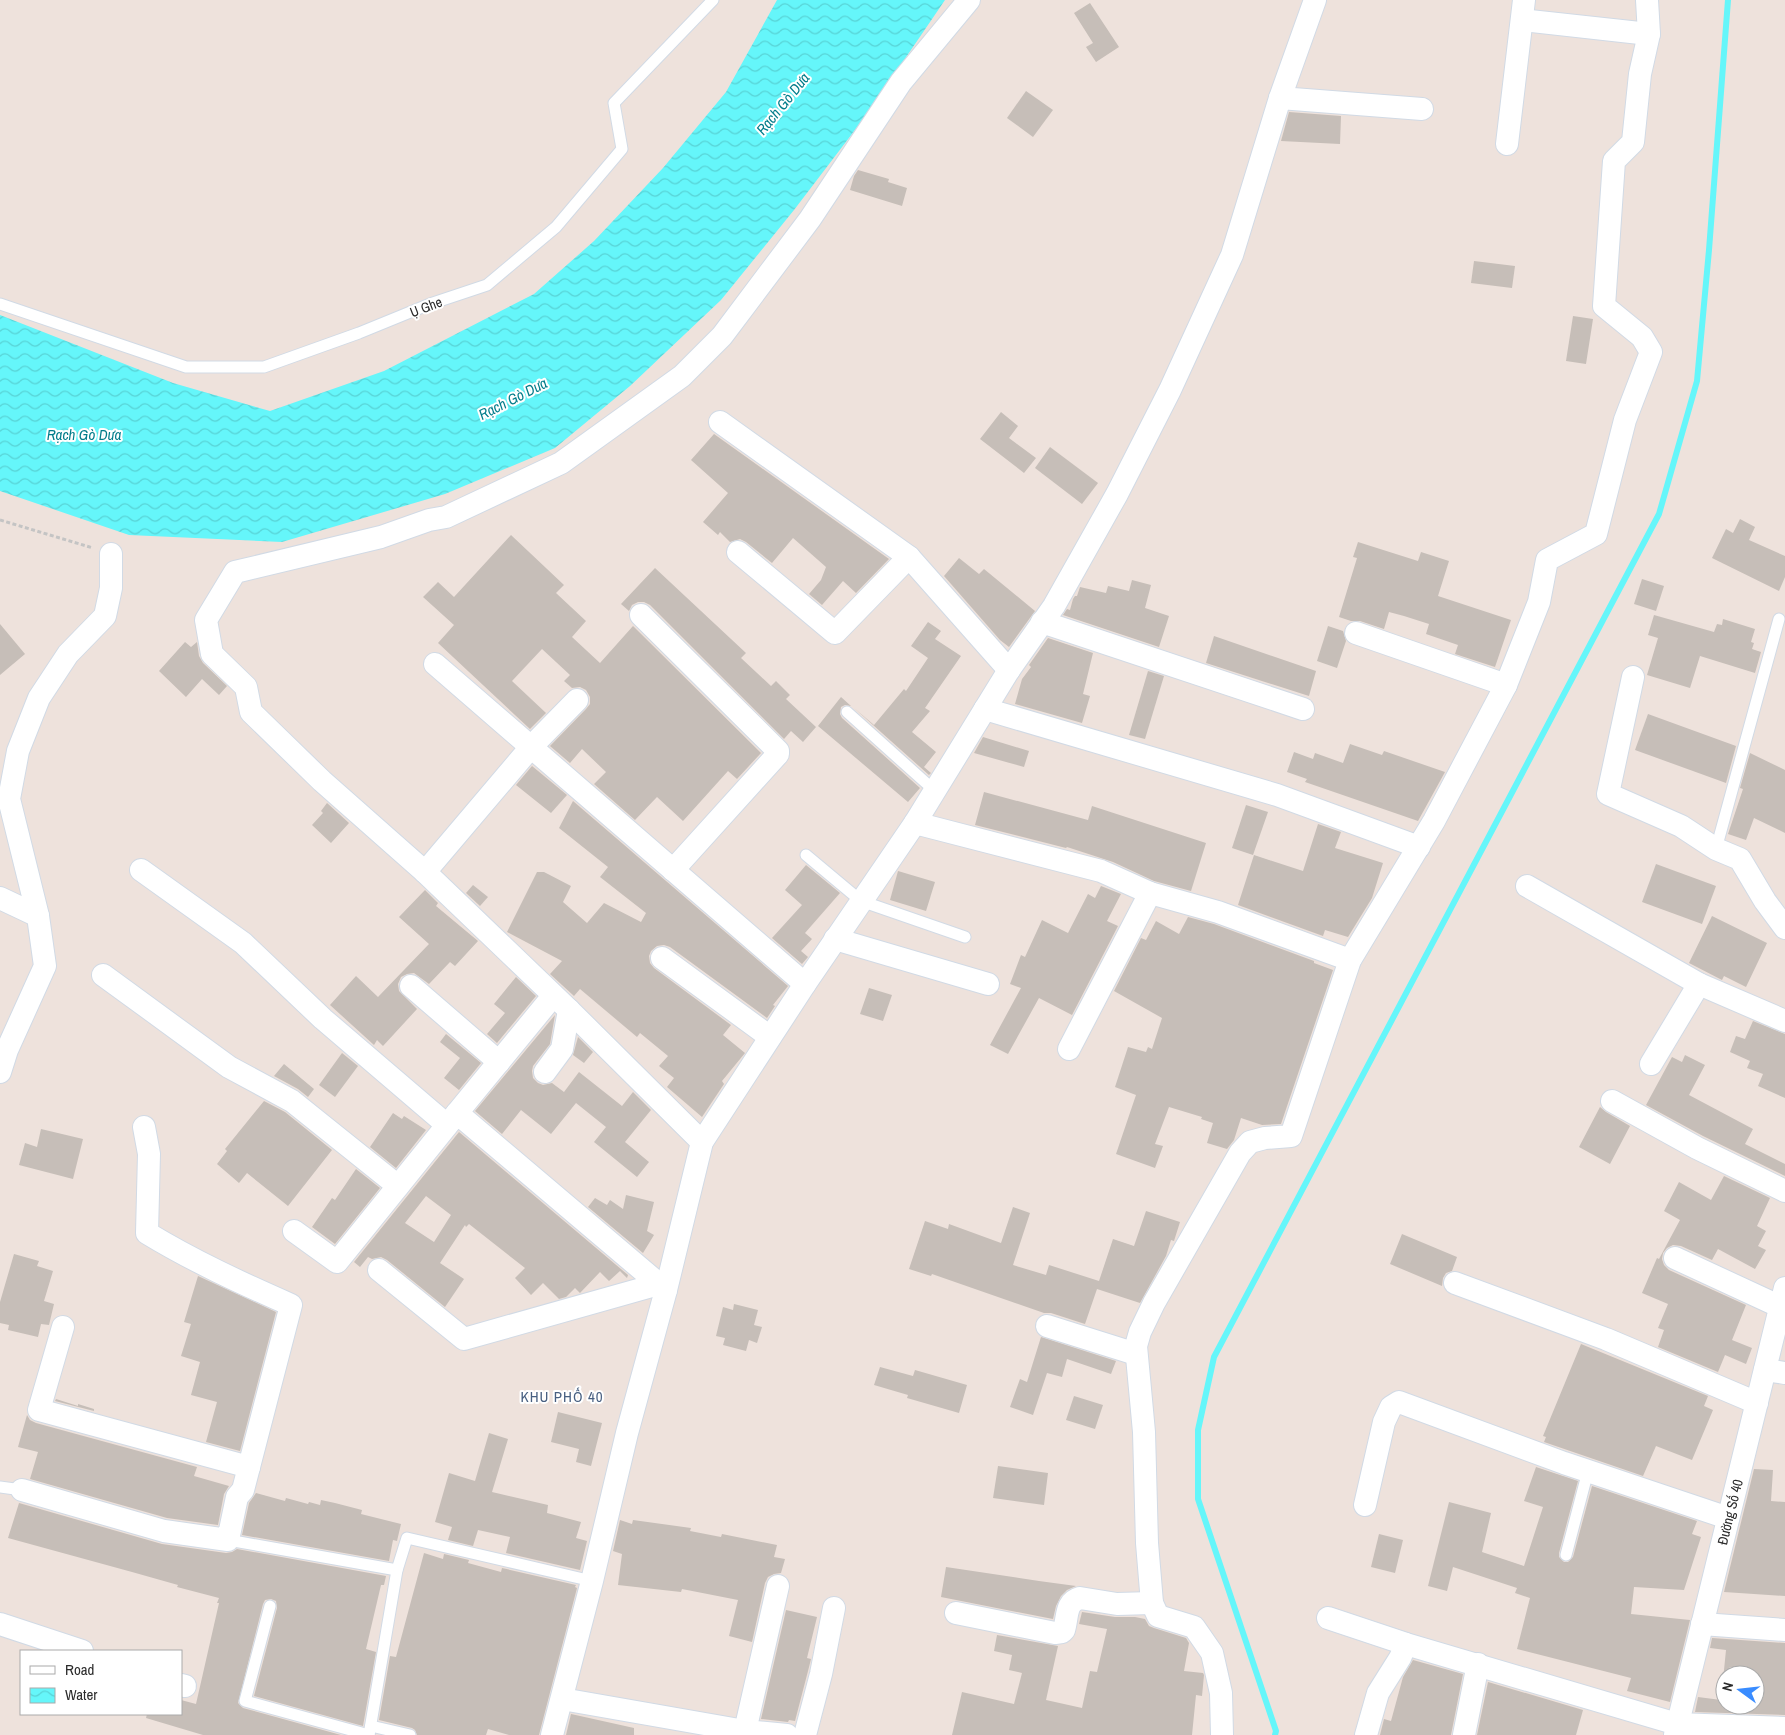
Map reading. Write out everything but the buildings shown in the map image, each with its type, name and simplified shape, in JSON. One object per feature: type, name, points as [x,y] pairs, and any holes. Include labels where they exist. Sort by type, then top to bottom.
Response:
[{"type":"street","points":[[702,1142],[426,872],[322,781],[251,712],[246,687],[212,654],[206,620],[235,572],[382,537],[429,520],[446,517],[561,463],[682,376],[722,336],[810,219],[901,82],[969,0]]},
{"type":"street","points":[[552,1735],[592,1581],[662,1287],[702,1142],[835,939],[915,824],[1009,670],[1054,606],[1117,494],[1170,390],[1232,255],[1280,98],[1315,0]]},
{"type":"street","points":[[1222,1735],[1221,1692],[1212,1653],[1194,1627],[1158,1616],[1152,1603],[1147,1543],[1144,1432],[1136,1354],[1140,1332],[1154,1303],[1240,1152],[1250,1142],[1265,1138],[1292,1136],[1350,960],[1434,821],[1506,685],[1539,602],[1547,560],[1596,534],[1625,420],[1651,352],[1642,337],[1604,306],[1614,160],[1633,142],[1640,74],[1649,34],[1647,0]]},
{"type":"street","points":[[1507,144],[1523,10],[1649,34]]},
{"type":"street","points":[[1280,98],[1422,109]]},
{"type":"street","points":[[720,422],[909,557],[1009,670]]},
{"type":"street","points":[[738,552],[835,633],[909,557]]},
{"type":"street","points":[[0,1072],[6,1050],[45,966],[38,916],[4,797],[18,751],[39,698],[68,654],[105,616],[111,588],[111,554]]},
{"type":"street","points":[[641,615],[778,751],[778,754],[673,870]]},
{"type":"street","points":[[1042,622],[1303,709]]},
{"type":"street","points":[[1356,632],[1506,685]]},
{"type":"street","points":[[435,664],[805,984]]},
{"type":"street","points":[[1633,676],[1608,794],[1681,826],[1716,849],[1740,858],[1765,901],[1785,928]]},
{"type":"street","points":[[426,872],[531,747],[577,700]]},
{"type":"street","points":[[985,709],[1277,795],[1418,847]]},
{"type":"street","points":[[915,824],[1101,871],[1150,893],[1218,912],[1350,960]]},
{"type":"street","points":[[142,870],[243,943],[324,1019],[662,1287]]},
{"type":"street","points":[[1528,886],[1699,984],[1785,1021]]},
{"type":"street","points":[[1069,1049],[1150,893]]},
{"type":"street","points":[[0,898],[38,916]]},
{"type":"street","points":[[835,939],[988,984]]},
{"type":"street","points":[[662,958],[770,1037]]},
{"type":"street","points":[[103,975],[229,1066],[292,1102],[398,1186]]},
{"type":"street","points":[[1651,1064],[1699,984]]},
{"type":"street","points":[[411,986],[499,1062]]},
{"type":"street","points":[[294,1232],[337,1262],[499,1062],[561,1003]]},
{"type":"street","points":[[545,1072],[562,1049],[561,1003]]},
{"type":"street","points":[[1612,1101],[1697,1148],[1785,1191]]},
{"type":"street","points":[[22,1490],[164,1531],[228,1540],[236,1497],[244,1490],[290,1305],[183,1255],[147,1233],[149,1154],[144,1126]]},
{"type":"street","points":[[1676,1258],[1783,1298]]},
{"type":"street","points":[[379,1270],[464,1339],[662,1287]]},
{"type":"street","points":[[1455,1284],[1606,1339],[1757,1403]]},
{"type":"street","name":"Đường Số 40","points":[[1676,1730],[1757,1403],[1775,1372],[1783,1298]]},
{"type":"street","points":[[1047,1326],[1136,1354]]},
{"type":"street","points":[[63,1327],[39,1410],[249,1467]]},
{"type":"street","points":[[1366,1505],[1384,1422],[1391,1407],[1399,1402],[1588,1471],[1728,1518]]},
{"type":"street","points":[[745,1731],[778,1586]]},
{"type":"street","points":[[956,1613],[1055,1633],[1064,1630],[1070,1602],[1080,1598],[1117,1604],[1152,1603]]},
{"type":"street","points":[[805,1735],[821,1674],[834,1608]]},
{"type":"street","points":[[1328,1618],[1406,1644],[1478,1664],[1676,1730],[1785,1728]]},
{"type":"street","points":[[2,1624],[79,1650]]},
{"type":"street","points":[[1702,1624],[1785,1630]]},
{"type":"street","points":[[1366,1735],[1378,1693],[1406,1644]]},
{"type":"street","points":[[1464,1735],[1478,1664]]},
{"type":"street","points":[[562,1699],[745,1731],[787,1735]]},
{"type":"lane","name":"Ụ Ghe","points":[[0,304],[186,367],[264,367],[487,285],[556,227],[622,149],[614,103],[712,0]]},
{"type":"lane","points":[[1716,849],[1779,619]]},
{"type":"lane","points":[[847,712],[935,791]]},
{"type":"lane","points":[[806,855],[861,901],[965,937]]},
{"type":"lane","points":[[1566,1555],[1588,1471]]},
{"type":"lane","points":[[0,1487],[22,1490]]},
{"type":"lane","points":[[370,1732],[397,1570],[407,1538],[592,1581]]},
{"type":"lane","points":[[228,1540],[397,1570]]},
{"type":"lane","points":[[270,1606],[246,1701],[370,1732],[410,1735]]},
{"type":"path","points":[[0,520],[111,554]]},
{"type":"water","name":"Rạch Gò Dưa","points":[[777,0],[945,0],[868,113],[794,210],[721,300],[630,386],[555,448],[445,494],[282,542],[129,535],[0,491],[0,315],[173,383],[270,411],[384,371],[534,294],[594,241],[663,168],[726,92]]},
{"type":"waterway","points":[[1275,1735],[1276,1731],[1198,1499],[1198,1430],[1214,1357],[1659,514],[1697,381],[1728,0]]},
{"type":"district","name":"KHU PHỐ 40","points":[[562,1397]]}]
